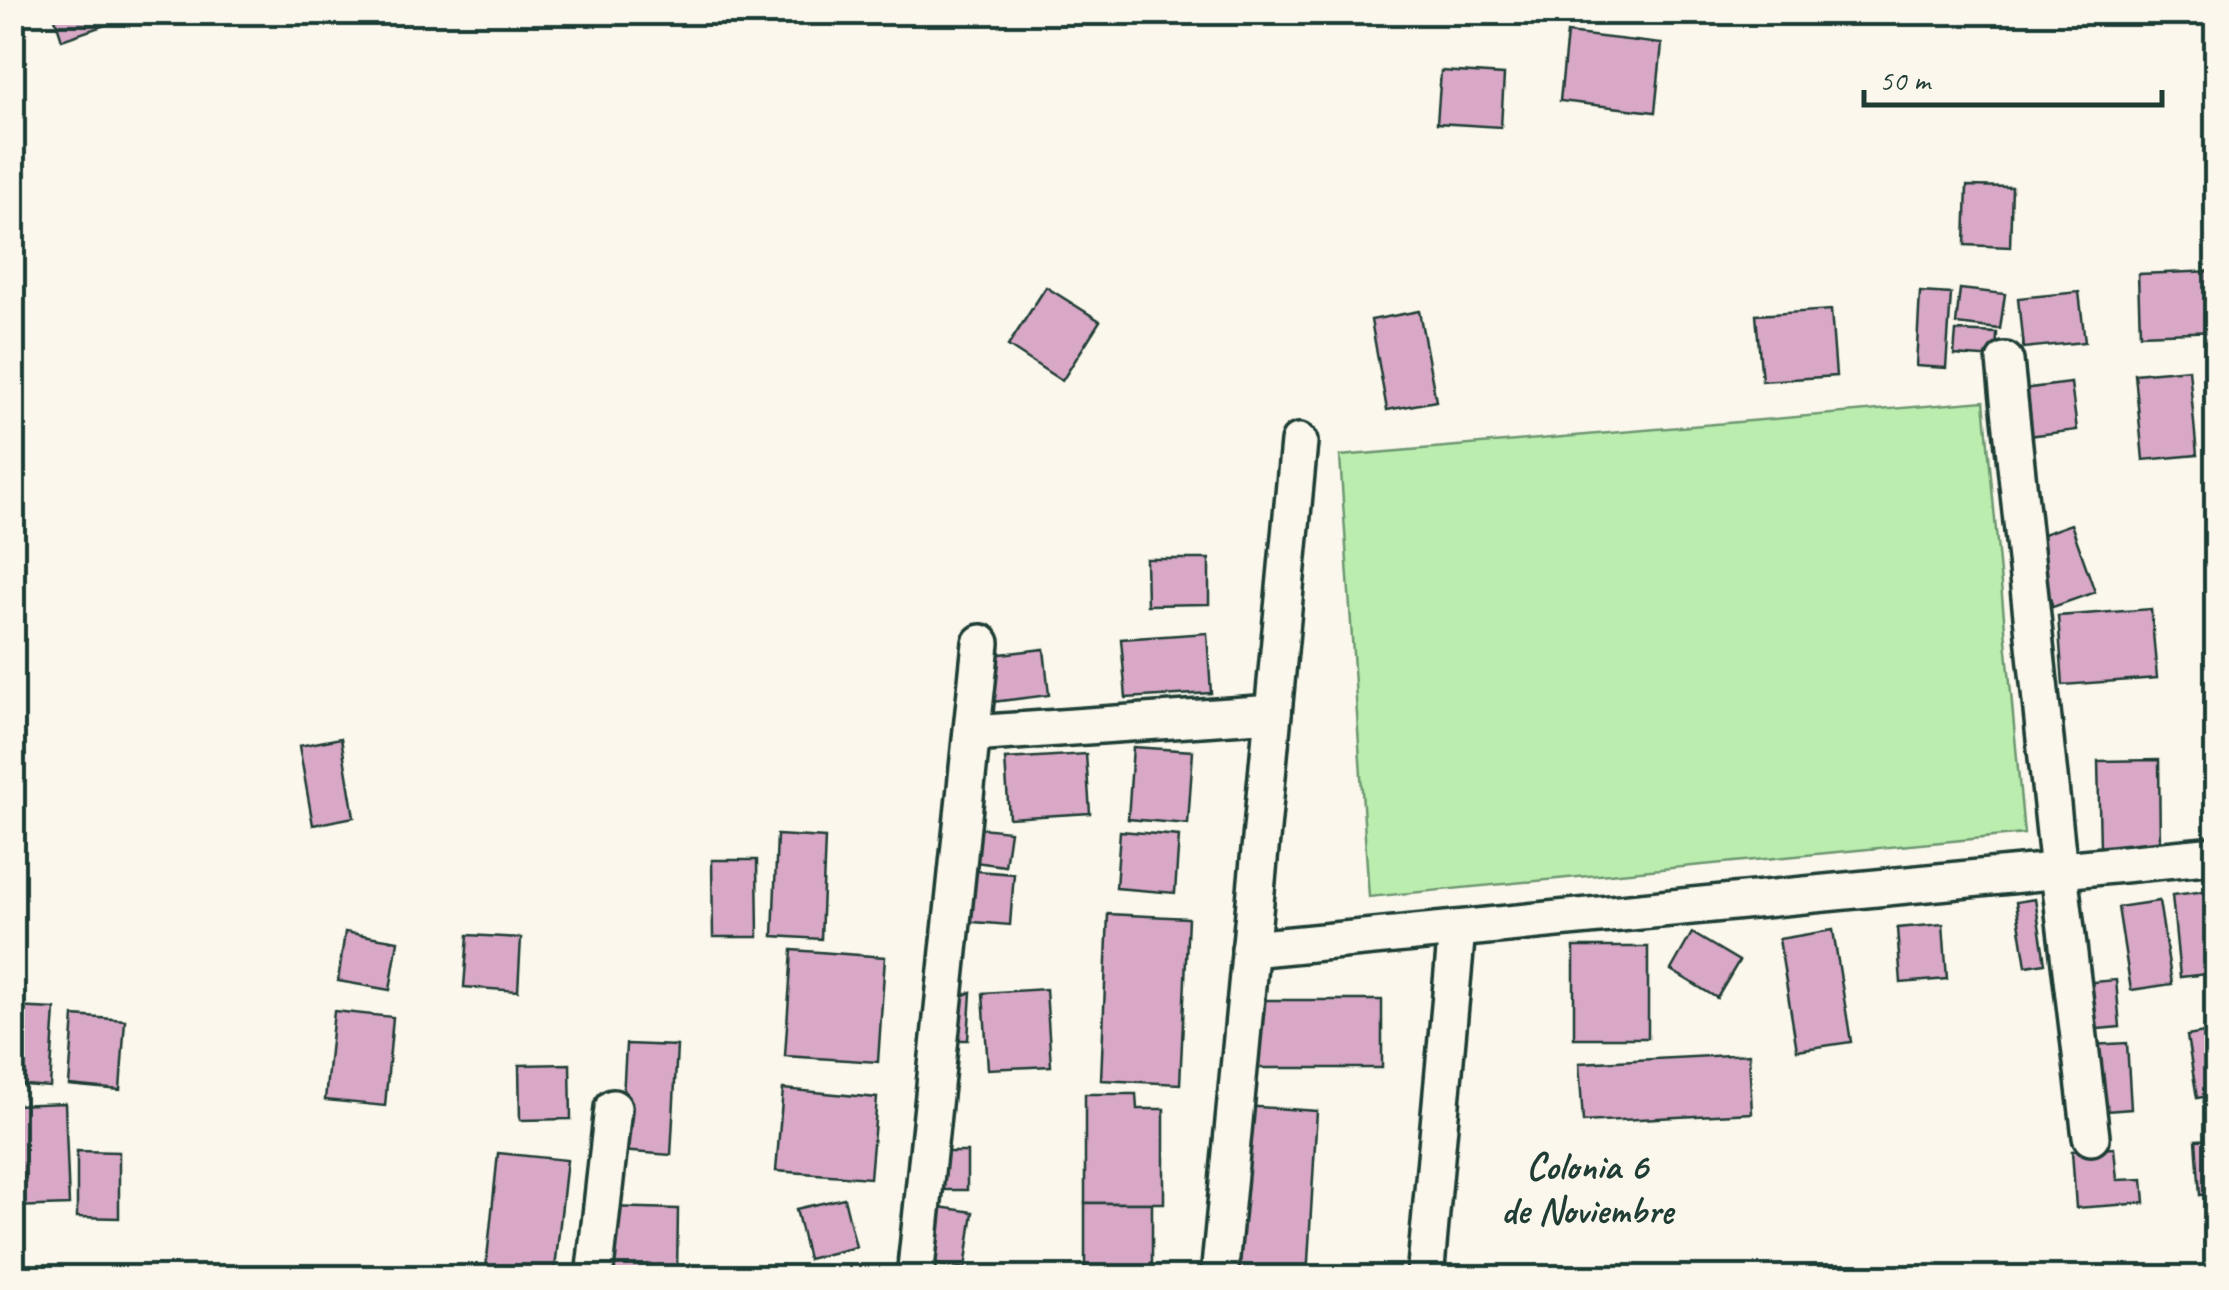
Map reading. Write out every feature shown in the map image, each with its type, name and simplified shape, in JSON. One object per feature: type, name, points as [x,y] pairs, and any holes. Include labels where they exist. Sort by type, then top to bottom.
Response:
[{"type":"street","points":[[2006,361],[2091,1136]]},
{"type":"street","points":[[1219,1278],[1299,442]]},
{"type":"street","points":[[915,1278],[981,643]]},
{"type":"street","points":[[972,734],[1273,713]]},
{"type":"street","points":[[1250,950],[2216,855]]},
{"type":"street","points":[[1425,1278],[1457,929]]},
{"type":"street","points":[[594,1278],[613,1108]]},
{"type":"green space","points":[[1984,401],[2024,834],[1369,897],[1340,456]]},
{"type":"building","points":[[53,12],[118,12],[120,20],[62,40]]},
{"type":"building","points":[[1567,33],[1662,44],[1655,112],[1560,101]]},
{"type":"building","points":[[1441,71],[1504,75],[1501,127],[1437,123]]},
{"type":"building","points":[[1967,186],[2012,187],[2010,247],[1965,245]]},
{"type":"building","points":[[2216,271],[2216,331],[2140,334],[2138,274]]},
{"type":"building","points":[[1046,287],[1100,321],[1062,381],[1008,346]]},
{"type":"building","points":[[1960,289],[2005,294],[2000,329],[1956,324]]},
{"type":"building","points":[[1920,292],[1951,294],[1946,368],[1916,366]]},
{"type":"building","points":[[2079,292],[2085,342],[2023,348],[2018,298]]},
{"type":"building","points":[[1831,310],[1836,376],[1762,381],[1756,315]]},
{"type":"building","points":[[1419,311],[1436,401],[1387,410],[1371,320]]},
{"type":"building","points":[[1956,331],[1997,333],[1996,358],[1954,355]]},
{"type":"building","points":[[2189,369],[2197,455],[2143,460],[2135,374]]},
{"type":"building","points":[[2071,383],[2077,430],[2028,436],[2022,389]]},
{"type":"building","points":[[2071,524],[2095,592],[2053,607],[2029,539]]},
{"type":"building","points":[[1146,559],[1209,559],[1209,604],[1147,605]]},
{"type":"building","points":[[2151,609],[2157,678],[2063,685],[2058,616]]},
{"type":"building","points":[[1207,633],[1211,693],[1126,698],[1121,639]]},
{"type":"building","points":[[1044,649],[1049,695],[984,703],[992,655]]},
{"type":"building","points":[[341,738],[354,817],[313,825],[299,746]]},
{"type":"building","points":[[1133,747],[1193,751],[1188,824],[1128,819]]},
{"type":"building","points":[[1086,754],[1090,813],[1009,818],[1005,759]]},
{"type":"building","points":[[2159,760],[2160,847],[2100,848],[2098,761]]},
{"type":"building","points":[[2216,789],[2216,843],[2214,843],[2207,790]]},
{"type":"building","points":[[971,827],[1010,831],[1005,866],[967,861]]},
{"type":"building","points":[[1120,831],[1179,836],[1175,893],[1116,888]]},
{"type":"building","points":[[777,835],[825,838],[821,939],[773,936]]},
{"type":"building","points":[[712,860],[757,860],[758,937],[713,937]]},
{"type":"building","points":[[965,870],[1014,874],[1010,925],[961,921]]},
{"type":"building","points":[[2216,890],[2216,973],[2180,977],[2172,895]]},
{"type":"building","points":[[2035,899],[2045,963],[2026,966],[2016,902]]},
{"type":"building","points":[[2159,901],[2172,984],[2131,990],[2118,907]]},
{"type":"building","points":[[1108,914],[1188,918],[1180,1084],[1101,1080]]},
{"type":"building","points":[[1943,924],[1947,979],[1901,983],[1897,928]]},
{"type":"building","points":[[1833,930],[1851,1042],[1797,1050],[1779,939]]},
{"type":"building","points":[[345,932],[398,941],[390,990],[338,981]]},
{"type":"building","points":[[1692,933],[1739,961],[1717,998],[1671,970]]},
{"type":"building","points":[[468,935],[521,938],[518,991],[464,987]]},
{"type":"building","points":[[1574,947],[1648,947],[1648,1038],[1574,1038]]},
{"type":"building","points":[[792,950],[885,957],[878,1062],[785,1056]]},
{"type":"building","points":[[2116,980],[2120,1027],[2087,1030],[2082,983]]},
{"type":"building","points":[[1046,989],[1051,1066],[988,1069],[983,993]]},
{"type":"building","points":[[971,992],[968,1040],[958,1040],[961,996]]},
{"type":"building","points":[[1257,1000],[1382,1000],[1382,1068],[1257,1068]]},
{"type":"building","points":[[12,1007],[55,1009],[50,1087],[12,1084]]},
{"type":"building","points":[[334,1011],[393,1017],[385,1106],[325,1100]]},
{"type":"building","points":[[74,1016],[125,1020],[120,1090],[69,1085]]},
{"type":"building","points":[[2216,1031],[2216,1095],[2197,1098],[2187,1036]]},
{"type":"building","points":[[2127,1043],[2131,1109],[2094,1112],[2090,1045]]},
{"type":"building","points":[[626,1044],[677,1046],[671,1155],[620,1151]]},
{"type":"building","points":[[1749,1054],[1752,1113],[1583,1122],[1579,1063]]},
{"type":"building","points":[[570,1064],[571,1119],[520,1120],[519,1065]]},
{"type":"building","points":[[783,1089],[877,1098],[870,1178],[776,1171]]},
{"type":"building","points":[[1085,1094],[1136,1094],[1137,1109],[1164,1109],[1164,1203],[1085,1203]]},
{"type":"building","points":[[65,1103],[69,1205],[12,1207],[12,1105]]},
{"type":"building","points":[[1244,1106],[1317,1111],[1307,1278],[1234,1278]]},
{"type":"building","points":[[2216,1139],[2216,1193],[2200,1195],[2196,1140]]},
{"type":"building","points":[[2114,1148],[2117,1180],[2143,1179],[2145,1203],[2076,1208],[2072,1151]]},
{"type":"building","points":[[77,1151],[119,1152],[119,1218],[77,1217]]},
{"type":"building","points":[[909,1152],[967,1152],[967,1190],[909,1190]]},
{"type":"building","points":[[498,1153],[567,1160],[554,1278],[485,1278]]},
{"type":"building","points":[[844,1198],[856,1247],[808,1259],[796,1209]]},
{"type":"building","points":[[906,1202],[973,1212],[965,1269],[897,1258]]},
{"type":"building","points":[[1085,1203],[1152,1203],[1152,1278],[1085,1278]]},
{"type":"building","points":[[607,1207],[678,1209],[677,1275],[605,1273]]},
{"type":"building","points":[[1519,1270],[1573,1278],[1518,1278]]},
{"type":"district","name":"Colonia 6 de Noviembre","points":[[1587,1188]]}]
